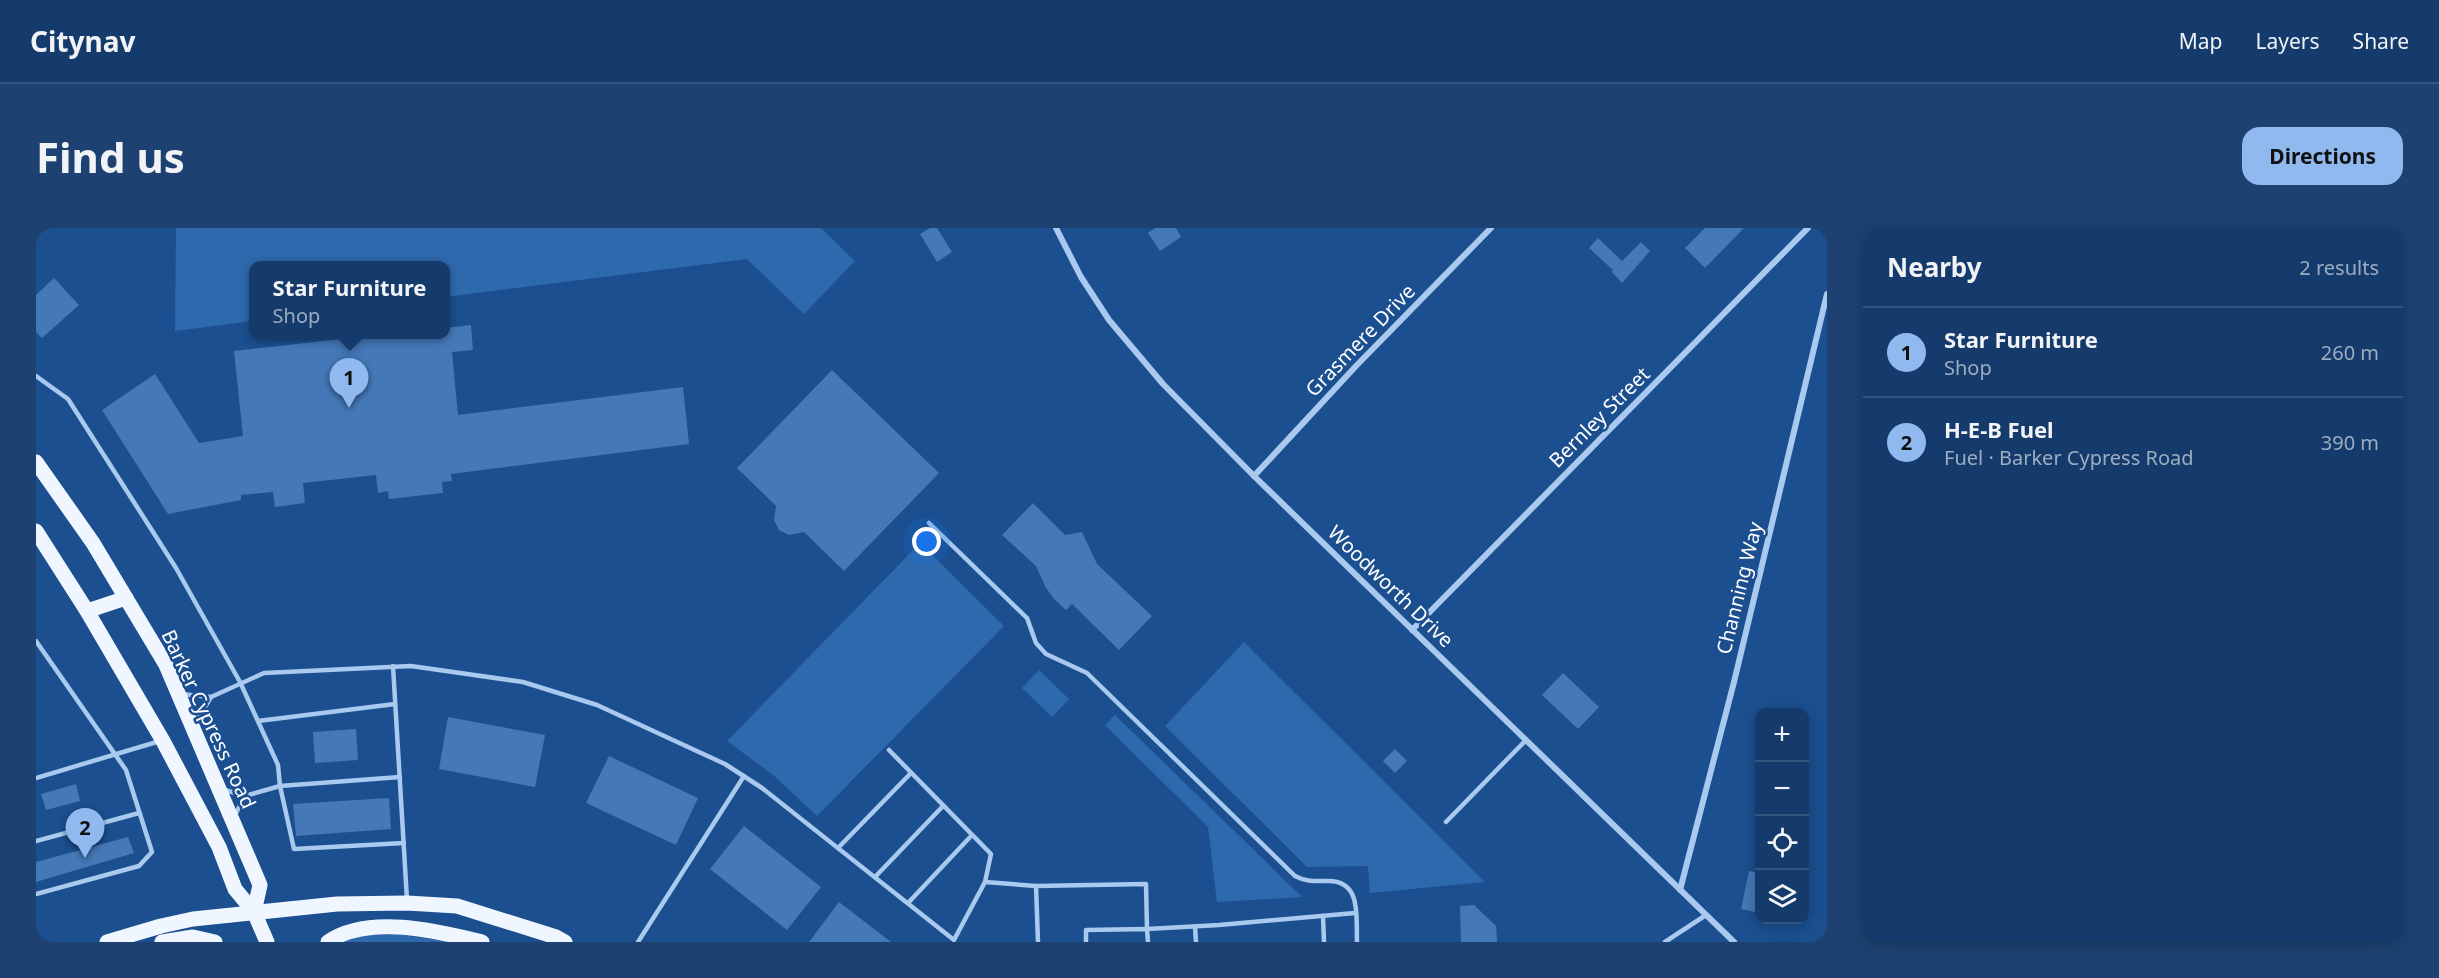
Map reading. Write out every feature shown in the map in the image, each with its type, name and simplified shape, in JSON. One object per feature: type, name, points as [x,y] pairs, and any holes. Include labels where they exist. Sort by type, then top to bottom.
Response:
[{"type":"main road","name":"Barker Cypress Road","points":[[36,462],[93,543],[166,665],[260,885],[254,912]]},
{"type":"main road","points":[[36,531],[87,610],[163,741],[219,847],[236,889],[254,912],[267,942]]},
{"type":"main road","points":[[87,610],[126,598]]},
{"type":"main road","points":[[107,942],[171,923],[254,912],[338,904],[407,903],[457,906],[556,937],[565,942]]},
{"type":"main road","points":[[328,942],[350,931],[365,927],[421,931],[482,942]]},
{"type":"main road","points":[[162,942],[193,937],[216,942]]},
{"type":"street","name":"Woodworth Drive","points":[[1056,228],[1081,277],[1133,352],[1254,476],[1734,942]]},
{"type":"street","name":"Grasmere Drive","points":[[1254,476],[1356,366],[1491,228]]},
{"type":"street","name":"Bernley Street","points":[[1412,630],[1808,228]]},
{"type":"street","name":"Channing Way","points":[[1680,890],[1734,682],[1827,294]]},
{"type":"lane","points":[[36,376],[68,399],[176,568],[240,682],[278,765],[280,786],[294,849],[404,843]]},
{"type":"lane","points":[[929,523],[1027,618],[1036,643],[1046,654],[1087,673],[1295,876],[1305,881],[1337,880],[1346,884],[1353,893],[1358,942]]},
{"type":"lane","points":[[36,641],[126,770],[152,852],[139,866],[36,894]]},
{"type":"lane","points":[[393,666],[407,903]]},
{"type":"lane","points":[[193,728],[211,697],[264,673],[411,666],[523,682],[597,705],[702,753],[744,776],[954,941],[985,882],[991,854],[889,750]]},
{"type":"lane","points":[[179,693],[211,697]]},
{"type":"lane","points":[[258,721],[395,704]]},
{"type":"lane","points":[[1446,822],[1526,740]]},
{"type":"lane","points":[[36,778],[163,741]]},
{"type":"lane","points":[[838,848],[911,772]]},
{"type":"lane","points":[[638,942],[744,776]]},
{"type":"lane","points":[[218,788],[245,796],[280,786],[400,777]]},
{"type":"lane","points":[[232,820],[245,796]]},
{"type":"lane","points":[[874,877],[943,806]]},
{"type":"lane","points":[[36,841],[140,813]]},
{"type":"lane","points":[[908,903],[972,835]]},
{"type":"lane","points":[[985,882],[1036,886],[1146,884],[1148,942]]},
{"type":"lane","points":[[1036,886],[1038,942]]},
{"type":"lane","points":[[1086,942],[1086,930],[1195,927],[1355,913]]},
{"type":"lane","points":[[1665,942],[1706,915]]},
{"type":"lane","points":[[1323,916],[1324,942]]},
{"type":"lane","points":[[1195,927],[1196,942]]},
{"type":"shaded area","points":[[176,228],[821,228],[855,261],[804,314],[747,259],[450,296],[450,261],[249,261],[249,322],[175,331]]},
{"type":"shaded area","points":[[920,543],[1004,626],[817,816],[773,775],[727,741]]},
{"type":"shaded area","points":[[1244,642],[1485,882],[1370,893],[1368,866],[1307,867],[1165,726]]},
{"type":"shaded area","points":[[1039,670],[1069,699],[1052,717],[1022,688]]},
{"type":"shaded area","points":[[1115,715],[1302,897],[1217,902],[1208,827],[1105,725]]},
{"type":"shaded area","points":[[365,935],[402,935],[452,942],[339,942]]},
{"type":"building","points":[[930,228],[937,228],[952,252],[937,262],[920,234]]},
{"type":"building","points":[[1155,228],[1176,228],[1181,237],[1160,251],[1148,233]]},
{"type":"building","points":[[1705,228],[1744,228],[1705,268],[1685,248]]},
{"type":"building","points":[[1598,238],[1622,261],[1641,242],[1650,251],[1622,283],[1612,272],[1613,270],[1589,248]]},
{"type":"building","points":[[54,278],[79,305],[42,338],[36,332],[36,295]]},
{"type":"building","points":[[471,325],[473,350],[452,352],[458,415],[683,387],[689,444],[451,474],[452,481],[442,482],[443,493],[389,499],[388,491],[378,493],[376,475],[303,483],[305,503],[275,507],[273,492],[241,495],[241,500],[168,514],[102,410],[155,374],[199,443],[243,436],[234,351],[341,339],[450,339],[450,327]]},
{"type":"building","points":[[832,370],[939,473],[844,571],[804,532],[789,535],[779,530],[774,520],[776,506],[737,468]]},
{"type":"building","points":[[1033,503],[1065,535],[1082,532],[1097,564],[1152,616],[1119,650],[1072,604],[1066,610],[1055,600],[1046,588],[1036,566],[1002,535]]},
{"type":"building","points":[[1563,673],[1599,707],[1578,729],[1542,695]]},
{"type":"building","points":[[448,717],[545,735],[535,787],[439,769]]},
{"type":"building","points":[[356,729],[358,760],[315,763],[313,732]]},
{"type":"building","points":[[1395,749],[1407,761],[1395,773],[1383,761]]},
{"type":"building","points":[[609,756],[698,798],[676,845],[586,803]]},
{"type":"building","points":[[76,784],[80,801],[46,810],[41,794]]},
{"type":"building","points":[[389,798],[391,829],[296,836],[293,804]]},
{"type":"building","points":[[744,826],[821,887],[787,930],[710,869]]},
{"type":"building","points":[[128,837],[134,853],[36,882],[36,862]]},
{"type":"building","points":[[1749,871],[1755,872],[1755,912],[1741,909]]},
{"type":"building","points":[[839,902],[891,942],[809,942]]},
{"type":"building","points":[[1474,905],[1496,926],[1497,942],[1461,942],[1460,906]]},
{"type":"place","name":"Star Furniture","points":[[349,408]]},
{"type":"place","name":"H-E-B Fuel","points":[[85,858]]}]
